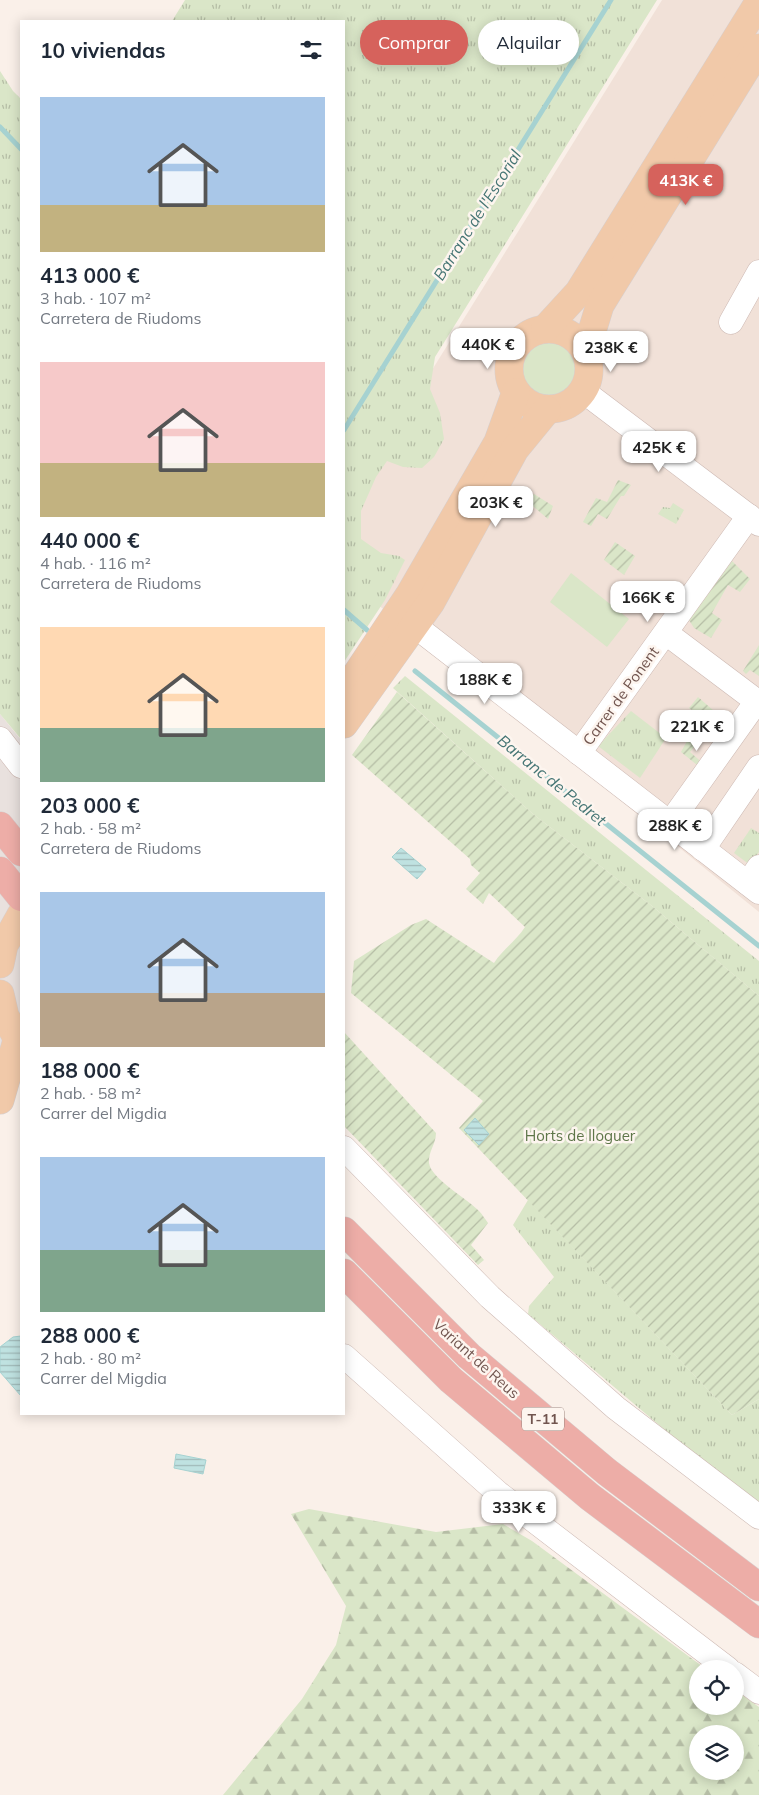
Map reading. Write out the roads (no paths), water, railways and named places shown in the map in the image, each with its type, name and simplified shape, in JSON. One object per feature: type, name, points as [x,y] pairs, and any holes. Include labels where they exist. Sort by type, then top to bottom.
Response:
[{"type":"highway","points":[[0,826],[20,851]]},
{"type":"highway","points":[[0,871],[20,896]]},
{"type":"highway","name":"Variant de Reus","points":[[345,1232],[476,1362],[607,1472],[759,1587]]},
{"type":"highway","name":"Variant de Reus","points":[[345,1274],[466,1392],[590,1497],[759,1624]]},
{"type":"main road","points":[[545,329],[565,332],[577,340],[586,351],[590,364],[589,379],[583,391],[570,404],[561,408],[547,410],[528,404],[516,392],[509,377],[509,363],[514,350],[522,339],[545,329],[579,292],[759,2]]},
{"type":"main road","points":[[586,351],[600,304],[759,48]]},
{"type":"main road","points":[[345,691],[410,594],[498,442],[516,392]]},
{"type":"main road","points":[[345,723],[415,626],[515,449],[547,410]]},
{"type":"main road","points":[[2,954],[20,917]]},
{"type":"main road","points":[[0,994],[5,1016],[19,1042],[0,1100]]},
{"type":"main road","points":[[0,1112],[20,1101]]},
{"type":"street","points":[[731,322],[759,272]]},
{"type":"street","points":[[583,391],[754,520]]},
{"type":"street","name":"Carrer de Ponent","points":[[579,753],[666,633],[754,520]]},
{"type":"street","points":[[415,626],[703,849],[755,881]]},
{"type":"street","points":[[666,633],[758,702],[670,823]]},
{"type":"street","points":[[0,739],[20,765]]},
{"type":"street","points":[[703,849],[759,767]]},
{"type":"street","points":[[345,1149],[497,1304],[616,1408],[759,1517]]},
{"type":"street","points":[[345,1357],[498,1493],[716,1660]]},
{"type":"street","points":[[744,1681],[759,1692]]},
{"type":"water","points":[[401,848],[426,869],[417,879],[392,857]]},
{"type":"water","points":[[475,1118],[489,1134],[479,1145],[464,1130]]},
{"type":"water","points":[[20,1336],[20,1395],[0,1372],[0,1347],[13,1337]]},
{"type":"water","points":[[176,1454],[206,1460],[203,1474],[174,1468]]},
{"type":"waterway","name":"Barranc de l'Escorial","points":[[345,428],[611,0]]},
{"type":"waterway","name":"Barranc de Pedret","points":[[0,127],[20,148]]},
{"type":"waterway","name":"Barranc de Pedret","points":[[345,611],[367,630]]},
{"type":"waterway","name":"Barranc de Pedret","points":[[415,671],[759,946]]},
{"type":"park label","name":"Horts de lloguer","points":[[580,1136]]}]
